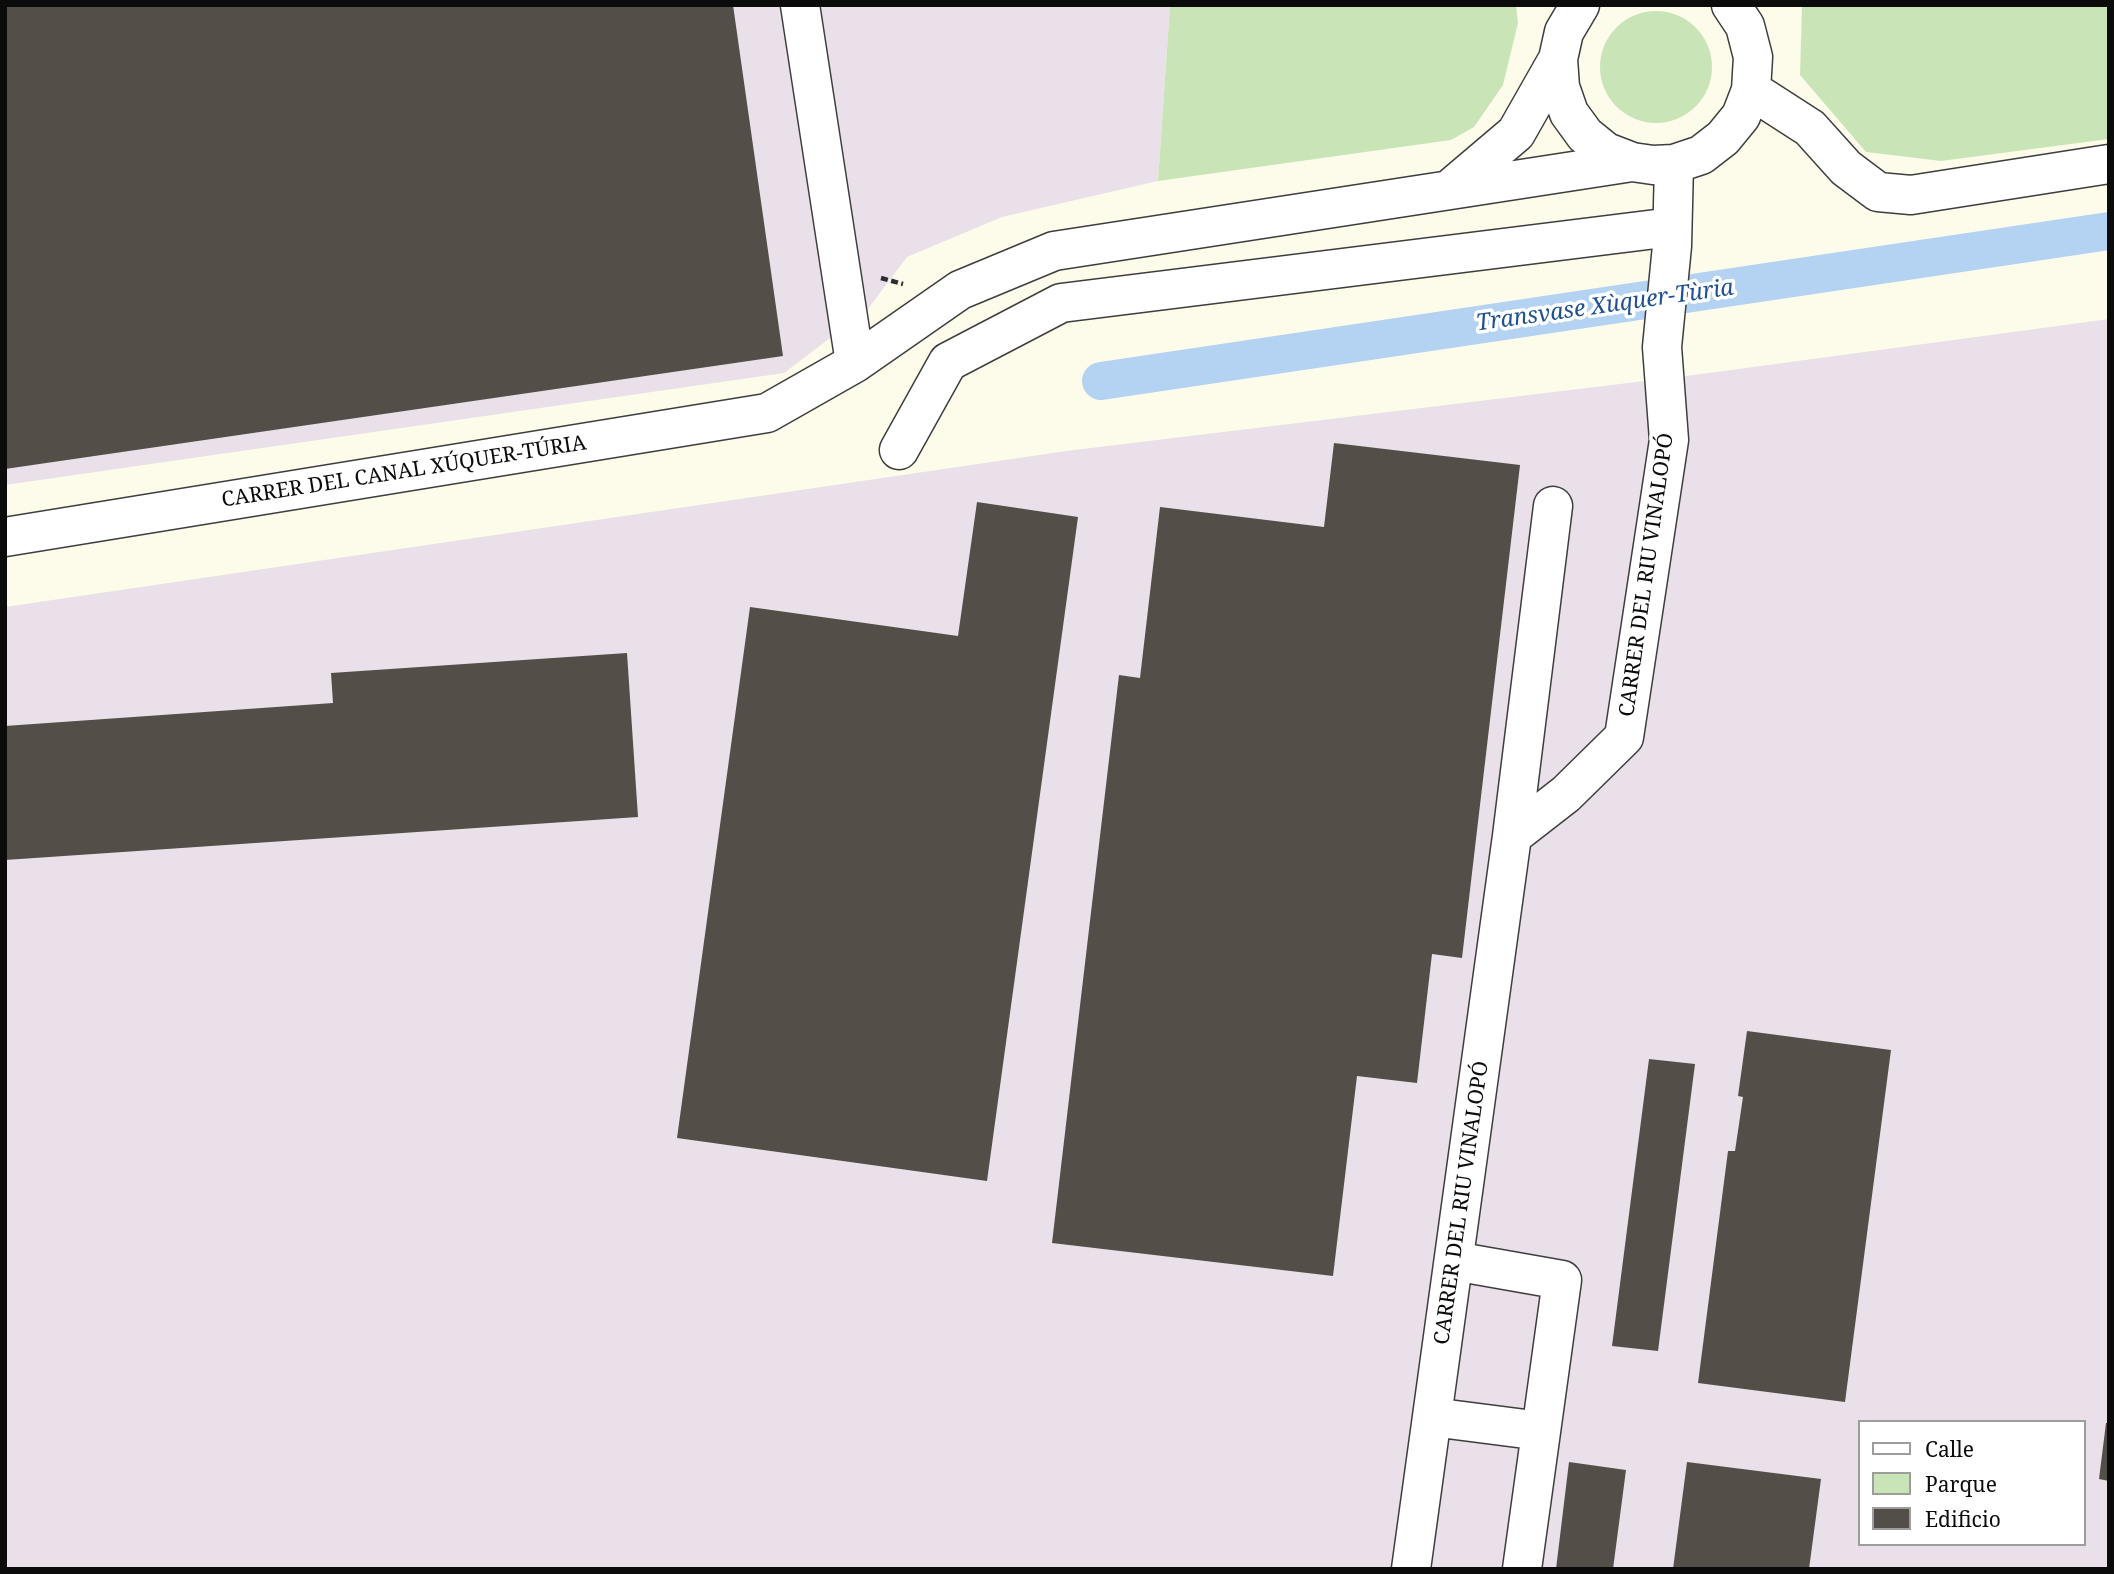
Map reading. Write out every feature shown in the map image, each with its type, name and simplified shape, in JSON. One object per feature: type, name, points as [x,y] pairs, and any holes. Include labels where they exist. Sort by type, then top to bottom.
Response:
[{"type":"street","points":[[800,5],[855,363]]},
{"type":"street","points":[[1580,5],[1564,32],[1558,59],[1560,87],[1569,113],[1585,135],[1606,152],[1632,162],[1653,166],[1674,164],[1700,155],[1723,138],[1741,116],[1751,90],[1753,57],[1745,26],[1731,5]]},
{"type":"street","points":[[1450,189],[1516,133],[1558,59]]},
{"type":"street","points":[[1751,90],[1810,128],[1846,167],[1878,192],[1911,195],[2109,164]]},
{"type":"street","name":"CARRER DEL CANAL XÚQUER-TÚRIA","points":[[5,537],[767,413],[855,363],[960,290],[1054,251],[1632,162]]},
{"type":"street","name":"CARRER DEL RIU VINALOPÓ","points":[[1512,836],[1566,794],[1624,737],[1669,440],[1662,347],[1672,237],[1674,164]]},
{"type":"street","points":[[900,450],[948,362],[1061,303],[1672,237]]},
{"type":"street","name":"CARRER DEL RIU VINALOPÓ","points":[[1411,1569],[1512,836],[1553,506]]},
{"type":"street","points":[[1454,1261],[1562,1280],[1522,1569]]},
{"type":"street","points":[[1432,1418],[1541,1431]]},
{"type":"shaded area","points":[[5,5],[1170,5],[1158,181],[1002,217],[907,257],[867,310],[784,373],[5,485]]},
{"type":"shaded area","points":[[2109,319],[2109,1569],[5,1569],[5,607],[1066,451],[1694,375]]},
{"type":"green space","points":[[1170,5],[1516,5],[1518,23],[1503,85],[1474,127],[1451,140],[1158,181]]},
{"type":"green space","points":[[1802,5],[2109,5],[2109,139],[1941,161],[1866,152],[1800,75]]},
{"type":"green space","points":[[1656,11],[1678,15],[1696,27],[1708,45],[1712,67],[1708,89],[1696,107],[1678,119],[1656,123],[1634,119],[1616,107],[1604,89],[1600,67],[1604,45],[1616,27],[1634,15]]},
{"type":"building","points":[[5,5],[733,5],[783,356],[5,469]]},
{"type":"building","points":[[1334,443],[1520,465],[1462,958],[1432,954],[1417,1083],[1357,1076],[1333,1276],[1052,1243],[1119,675],[1140,678],[1160,507],[1324,527]]},
{"type":"building","points":[[977,502],[1078,517],[987,1181],[677,1138],[750,607],[958,636]]},
{"type":"building","points":[[627,653],[638,817],[5,860],[5,726],[333,703],[331,673]]},
{"type":"building","points":[[1747,1031],[1891,1050],[1845,1402],[1698,1383],[1728,1151],[1735,1151],[1743,1097],[1738,1096]]},
{"type":"building","points":[[1649,1059],[1695,1064],[1658,1351],[1612,1346]]},
{"type":"building","points":[[2106,1423],[2109,1423],[2109,1481],[2099,1479]]},
{"type":"building","points":[[1569,1462],[1626,1470],[1613,1569],[1556,1569]]},
{"type":"building","points":[[1687,1462],[1821,1479],[1809,1569],[1673,1569]]},
{"type":"waterway","name":"Transvase Xùquer-Tùria","points":[[1101,381],[2109,231]]}]
